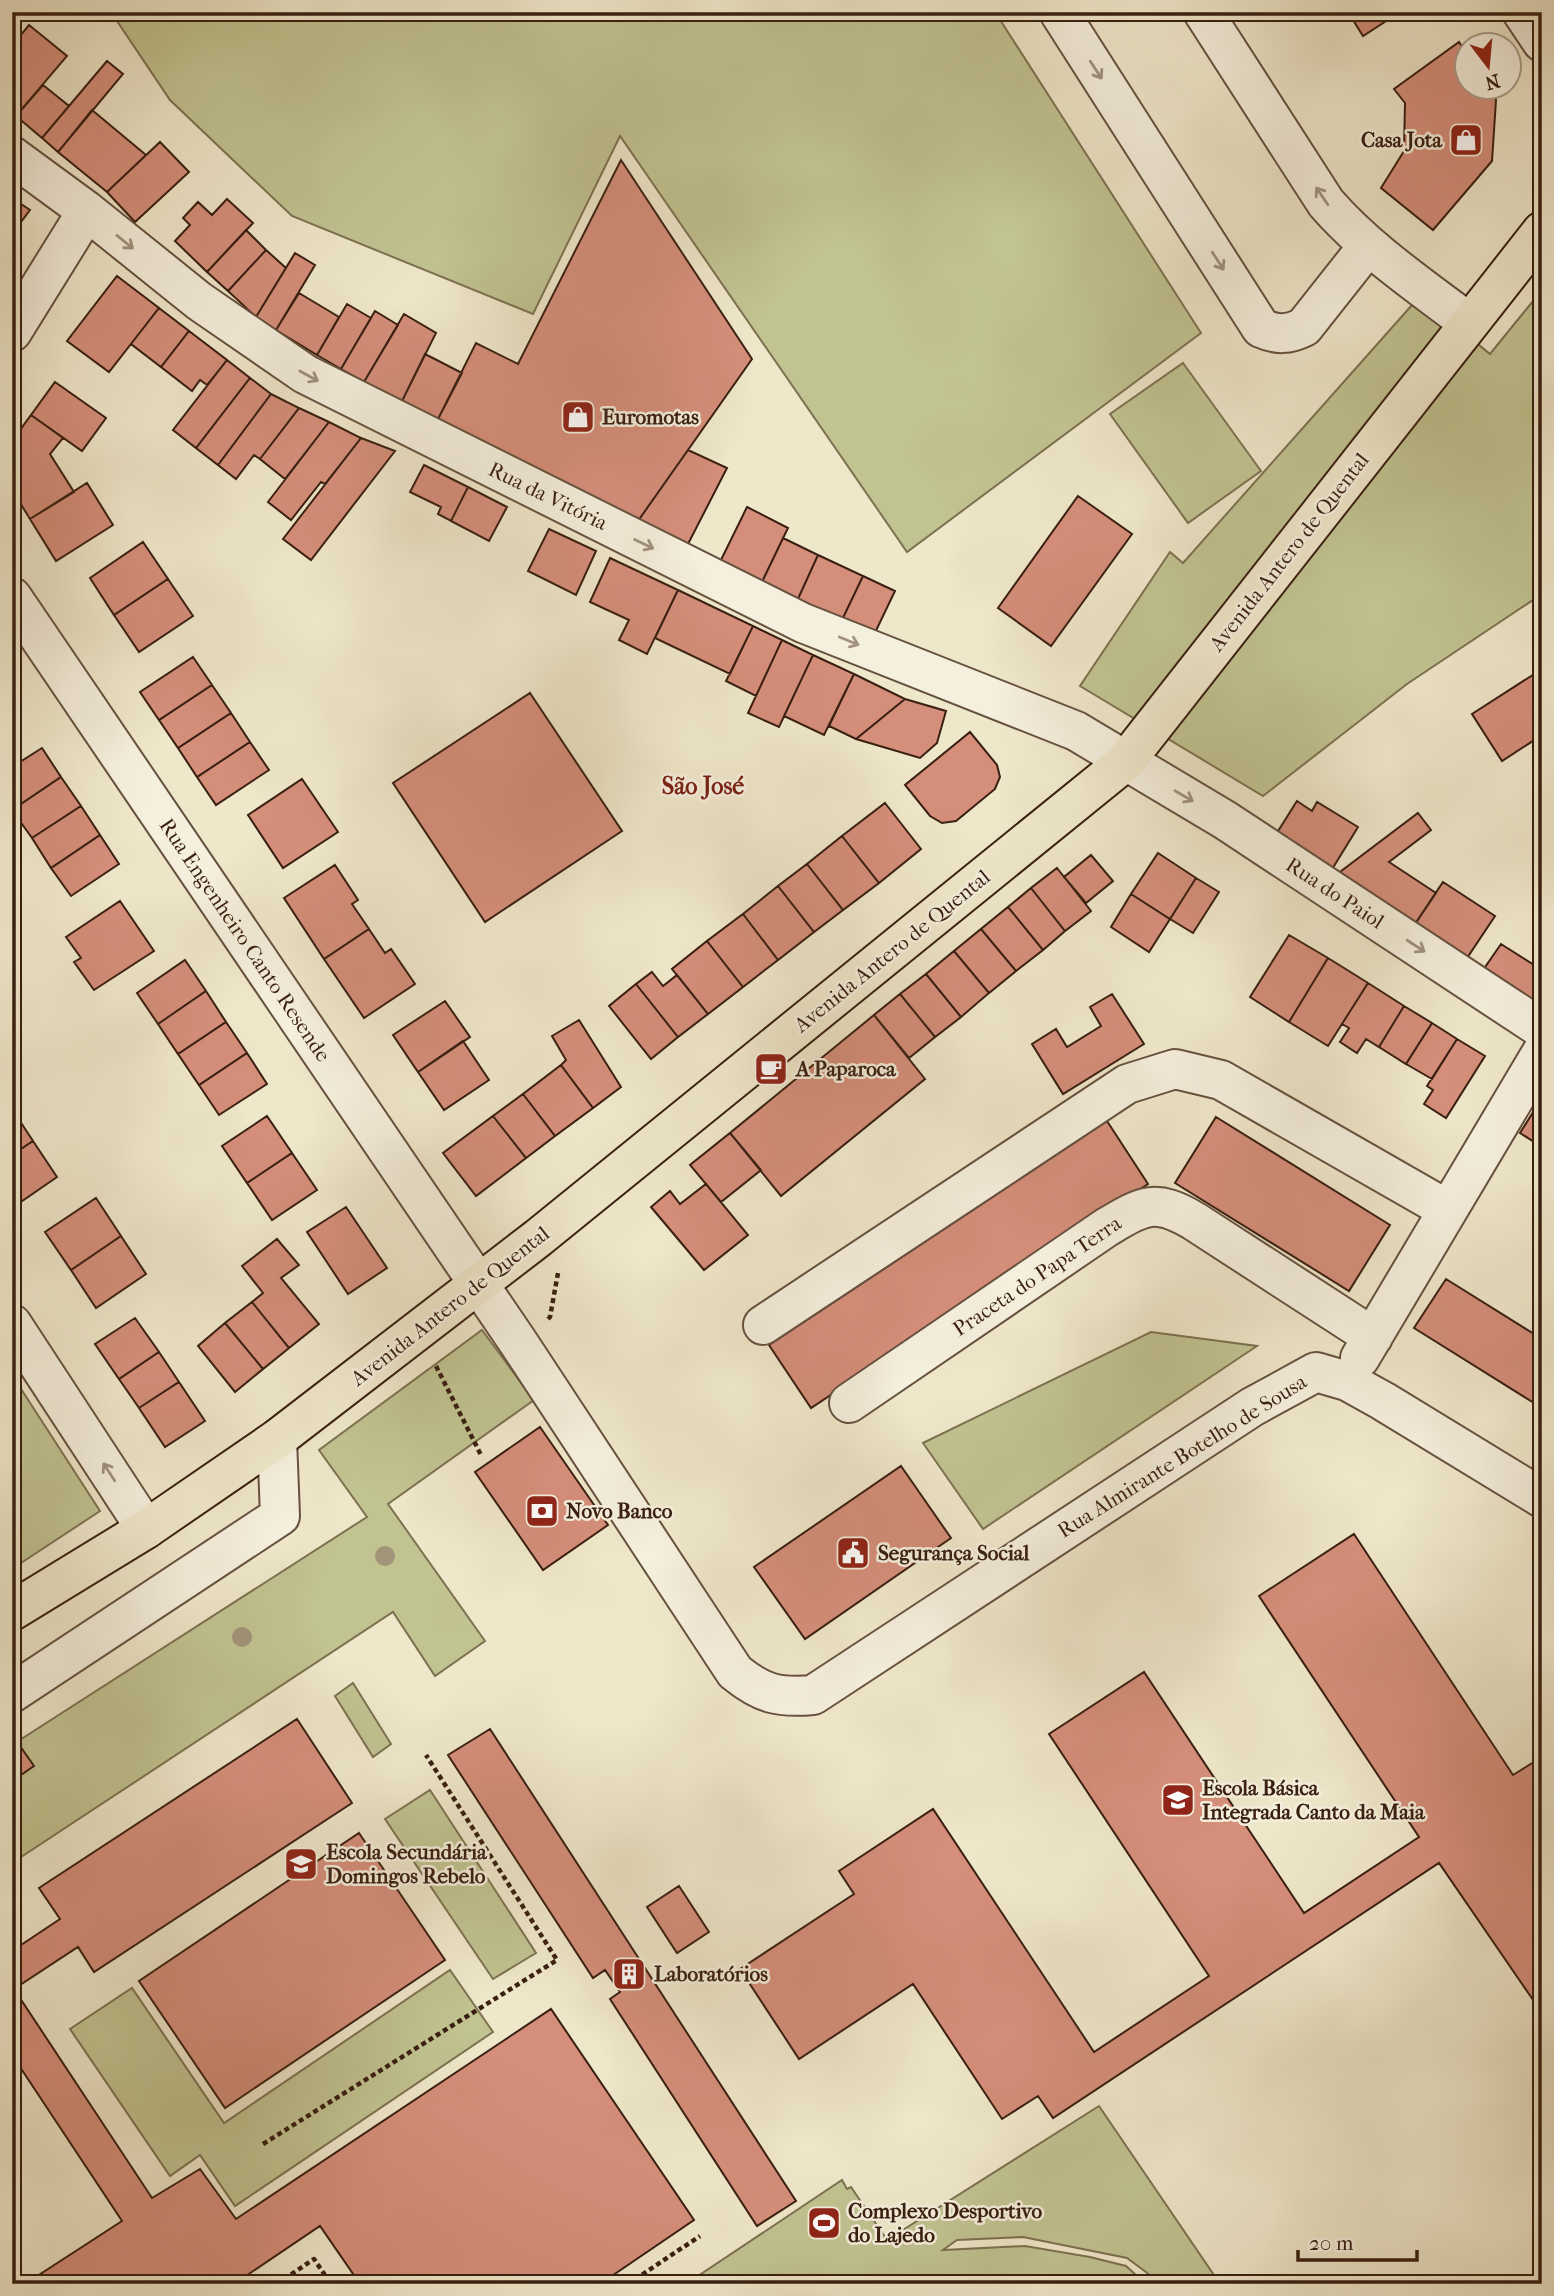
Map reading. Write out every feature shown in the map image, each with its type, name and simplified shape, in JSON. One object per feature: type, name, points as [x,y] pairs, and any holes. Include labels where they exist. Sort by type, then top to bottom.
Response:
[{"type":"main road","name":"Avenida Antero de Quental","points":[[12,1611],[146,1529],[277,1439],[419,1331],[1125,762],[1542,231]]},
{"type":"street","points":[[1059,12],[1261,328],[1276,334],[1292,333],[1304,327],[1368,246]]},
{"type":"street","points":[[1203,12],[1326,203],[1368,246],[1469,323]]},
{"type":"street","points":[[1522,12],[1542,42]]},
{"type":"street","name":"Rua da Vitória","points":[[12,156],[88,212],[199,301],[305,374],[803,623],[1076,731],[1125,762]]},
{"type":"street","points":[[12,331],[88,212]]},
{"type":"street","name":"Rua Engenheiro Canto Resende","points":[[12,597],[478,1282]]},
{"type":"street","name":"Rua do Paiol","points":[[1125,762],[1225,820],[1542,1029]]},
{"type":"street","points":[[1347,1381],[1542,1052]]},
{"type":"street","points":[[763,1325],[1127,1084],[1175,1069],[1221,1080],[1448,1210]]},
{"type":"street","name":"Praceta do Papa Terra","points":[[849,1403],[1107,1227],[1153,1205],[1174,1209],[1373,1337]]},
{"type":"street","name":"Rua Almirante Botelho de Sousa","points":[[478,1282],[735,1672],[755,1688],[775,1695],[813,1695],[1263,1401],[1316,1372],[1347,1381],[1383,1401],[1542,1498]]},
{"type":"street","points":[[12,1324],[146,1529]]},
{"type":"street","points":[[12,1693],[280,1516],[277,1439]]},
{"type":"path","points":[[419,1331],[482,1457]]},
{"type":"path","points":[[263,2144],[557,1960],[426,1755]]},
{"type":"path","points":[[628,2284],[700,2236]]},
{"type":"path","points":[[277,2284],[314,2259],[331,2284]]},
{"type":"green space","points":[[111,12],[995,12],[1201,333],[907,552],[620,136],[533,314],[292,216],[170,100]]},
{"type":"green space","points":[[1542,290],[1542,594],[1407,684],[1263,796],[1080,686],[1170,552],[1183,563],[1420,296],[1490,354]]},
{"type":"green space","points":[[1183,363],[1261,471],[1188,523],[1110,414]]},
{"type":"green space","points":[[482,1330],[534,1400],[388,1504],[485,1641],[435,1676],[393,1612],[12,1863],[12,1745],[367,1517],[319,1450]]},
{"type":"green space","points":[[1151,1332],[1257,1346],[983,1529],[923,1443]]},
{"type":"green space","points":[[12,1375],[100,1511],[12,1569]]},
{"type":"green space","points":[[353,1683],[391,1744],[373,1757],[335,1696]]},
{"type":"green space","points":[[430,1790],[536,1953],[493,1979],[385,1819]]},
{"type":"green space","points":[[450,1970],[493,2032],[235,2206],[200,2155],[170,2176],[70,2029],[132,1988],[224,2123]]},
{"type":"green space","points":[[1099,2106],[1220,2284],[1162,2284],[1127,2258],[1023,2237],[957,2240],[943,2250],[1025,2246],[1126,2266],[1146,2284],[686,2284],[842,2180],[847,2189],[851,2187],[887,2240]]},
{"type":"building","points":[[1348,12],[1400,12],[1363,36]]},
{"type":"building","points":[[29,25],[67,56],[16,116],[12,113],[12,46]]},
{"type":"building","points":[[1452,47],[1452,102],[1496,102],[1492,161],[1433,230],[1381,188],[1404,151],[1405,103],[1394,89]]},
{"type":"building","points":[[107,61],[123,74],[58,152],[42,138]]},
{"type":"building","points":[[43,85],[69,106],[42,138],[16,116]]},
{"type":"building","points":[[92,110],[146,155],[107,192],[58,152]]},
{"type":"building","points":[[160,142],[189,172],[135,222],[107,192]]},
{"type":"building","points":[[621,160],[752,359],[638,521],[437,421],[476,343],[518,364]]},
{"type":"building","points":[[12,198],[30,210],[12,234]]},
{"type":"building","points":[[227,199],[253,223],[207,272],[175,241],[190,225],[183,218],[198,202],[212,215]]},
{"type":"building","points":[[246,230],[266,250],[228,291],[207,272]]},
{"type":"building","points":[[266,250],[286,268],[256,317],[228,291]]},
{"type":"building","points":[[295,253],[315,265],[276,330],[256,317]]},
{"type":"building","points":[[117,276],[159,308],[109,372],[67,341]]},
{"type":"building","points":[[299,293],[339,317],[317,355],[276,330]]},
{"type":"building","points":[[347,304],[371,318],[341,369],[317,355]]},
{"type":"building","points":[[159,308],[189,331],[161,367],[131,344]]},
{"type":"building","points":[[375,311],[398,325],[364,382],[341,369]]},
{"type":"building","points":[[404,314],[436,333],[401,403],[364,382]]},
{"type":"building","points":[[189,331],[227,360],[207,385],[200,380],[192,391],[161,367]]},
{"type":"building","points":[[425,354],[462,373],[437,421],[401,403]]},
{"type":"building","points":[[227,360],[250,378],[196,448],[173,430]]},
{"type":"building","points":[[250,378],[271,394],[218,465],[196,448]]},
{"type":"building","points":[[55,382],[106,418],[82,451],[31,415]]},
{"type":"building","points":[[271,394],[299,408],[260,459],[254,455],[236,479],[218,465]]},
{"type":"building","points":[[299,408],[329,422],[285,479],[260,459]]},
{"type":"building","points":[[31,415],[63,438],[50,454],[74,492],[30,519],[12,490],[12,441]]},
{"type":"building","points":[[329,422],[361,438],[325,484],[321,482],[291,520],[268,502]]},
{"type":"building","points":[[361,438],[395,451],[311,560],[283,539]]},
{"type":"building","points":[[688,450],[727,468],[687,546],[638,521]]},
{"type":"building","points":[[424,465],[468,487],[451,521],[438,514],[441,507],[410,492]]},
{"type":"building","points":[[87,483],[113,525],[56,561],[30,519]]},
{"type":"building","points":[[468,487],[507,507],[489,541],[451,521]]},
{"type":"building","points":[[1078,496],[1132,534],[1051,646],[998,608]]},
{"type":"building","points":[[747,507],[788,528],[761,584],[719,564]]},
{"type":"building","points":[[549,529],[596,551],[576,595],[528,571]]},
{"type":"building","points":[[783,538],[818,555],[797,601],[761,584]]},
{"type":"building","points":[[143,542],[168,579],[114,615],[90,578]]},
{"type":"building","points":[[818,555],[863,576],[841,622],[797,601]]},
{"type":"building","points":[[610,558],[678,590],[647,654],[619,640],[629,620],[590,602]]},
{"type":"building","points":[[863,576],[895,591],[873,637],[841,622]]},
{"type":"building","points":[[168,579],[193,616],[139,652],[114,615]]},
{"type":"building","points":[[678,590],[753,626],[730,674],[655,638]]},
{"type":"building","points":[[753,626],[782,640],[756,696],[726,681]]},
{"type":"building","points":[[782,640],[813,655],[779,727],[748,713]]},
{"type":"building","points":[[813,655],[854,674],[824,735],[784,716]]},
{"type":"building","points":[[193,657],[212,685],[159,720],[140,692]]},
{"type":"building","points":[[1542,669],[1542,735],[1502,761],[1472,714]]},
{"type":"building","points":[[854,674],[905,699],[856,739],[829,726]]},
{"type":"building","points":[[212,685],[231,713],[178,748],[159,720]]},
{"type":"building","points":[[530,693],[622,831],[485,922],[393,783]]},
{"type":"building","points":[[905,699],[946,711],[937,743],[920,758],[856,739]]},
{"type":"building","points":[[231,713],[250,742],[197,777],[178,748]]},
{"type":"building","points":[[970,732],[997,765],[1000,777],[995,789],[956,821],[942,823],[930,816],[905,785]]},
{"type":"building","points":[[250,742],[269,770],[216,805],[197,777]]},
{"type":"building","points":[[42,748],[61,777],[12,810],[12,767]]},
{"type":"building","points":[[61,777],[81,806],[32,838],[12,810]]},
{"type":"building","points":[[302,779],[338,832],[283,868],[248,815]]},
{"type":"building","points":[[1297,801],[1312,811],[1317,802],[1358,827],[1326,879],[1270,844]]},
{"type":"building","points":[[885,803],[921,849],[879,883],[842,836]]},
{"type":"building","points":[[81,806],[100,835],[51,868],[32,838]]},
{"type":"building","points":[[1418,813],[1431,830],[1389,862],[1436,893],[1411,930],[1332,878]]},
{"type":"building","points":[[100,835],[119,864],[71,896],[51,868]]},
{"type":"building","points":[[842,836],[879,883],[843,910],[807,864]]},
{"type":"building","points":[[1158,853],[1196,878],[1170,919],[1131,894]]},
{"type":"building","points":[[1091,855],[1113,881],[1086,903],[1064,877]]},
{"type":"building","points":[[807,864],[843,910],[814,932],[778,886]]},
{"type":"building","points":[[335,865],[358,900],[352,904],[369,929],[324,959],[284,898]]},
{"type":"building","points":[[1057,868],[1091,911],[1065,931],[1031,888]]},
{"type":"building","points":[[1196,878],[1219,892],[1193,933],[1170,919]]},
{"type":"building","points":[[1443,882],[1495,916],[1463,964],[1411,930]]},
{"type":"building","points":[[778,886],[814,932],[778,960],[743,914]]},
{"type":"building","points":[[1031,888],[1065,931],[1043,950],[1008,907]]},
{"type":"building","points":[[1131,894],[1170,919],[1149,952],[1111,927]]},
{"type":"building","points":[[120,901],[154,951],[94,990],[74,962],[81,958],[66,937]]},
{"type":"building","points":[[1008,907],[1043,950],[1016,971],[981,929]]},
{"type":"building","points":[[743,914],[778,960],[743,987],[707,941]]},
{"type":"building","points":[[369,929],[385,953],[391,949],[415,984],[364,1018],[324,959]]},
{"type":"building","points":[[981,929],[1016,971],[989,993],[954,951]]},
{"type":"building","points":[[1289,935],[1328,958],[1289,1022],[1250,997]]},
{"type":"building","points":[[707,941],[743,987],[708,1014],[672,969]]},
{"type":"building","points":[[1501,944],[1542,970],[1542,1010],[1481,973]]},
{"type":"building","points":[[954,951],[989,993],[961,1017],[926,974]]},
{"type":"building","points":[[1328,958],[1368,983],[1328,1046],[1289,1022]]},
{"type":"building","points":[[185,960],[206,991],[158,1024],[137,993]]},
{"type":"building","points":[[652,972],[663,986],[677,975],[708,1014],[678,1037],[636,984]]},
{"type":"building","points":[[926,974],[961,1017],[935,1037],[900,994]]},
{"type":"building","points":[[1368,983],[1404,1006],[1379,1047],[1366,1039],[1357,1053],[1340,1042],[1349,1028],[1342,1024]]},
{"type":"building","points":[[636,984],[678,1037],[651,1059],[609,1006]]},
{"type":"building","points":[[206,991],[226,1022],[178,1054],[158,1024]]},
{"type":"building","points":[[900,994],[935,1037],[909,1058],[874,1015]]},
{"type":"building","points":[[1112,994],[1144,1044],[1063,1094],[1032,1044],[1056,1029],[1067,1047],[1101,1026],[1090,1007]]},
{"type":"building","points":[[445,1001],[470,1037],[418,1072],[393,1035]]},
{"type":"building","points":[[1404,1006],[1432,1023],[1406,1064],[1379,1047]]},
{"type":"building","points":[[874,1015],[925,1079],[781,1196],[730,1133]]},
{"type":"building","points":[[579,1020],[621,1087],[593,1108],[561,1065],[566,1060],[552,1036]]},
{"type":"building","points":[[226,1022],[247,1053],[199,1085],[178,1054]]},
{"type":"building","points":[[1432,1023],[1457,1039],[1432,1079],[1406,1064]]},
{"type":"building","points":[[1457,1039],[1485,1056],[1446,1118],[1424,1104],[1433,1090],[1427,1086]]},
{"type":"building","points":[[463,1041],[489,1080],[444,1110],[418,1072]]},
{"type":"building","points":[[247,1053],[267,1084],[219,1115],[199,1085]]},
{"type":"building","points":[[561,1065],[593,1108],[555,1136],[523,1094]]},
{"type":"building","points":[[523,1094],[555,1136],[526,1158],[493,1116]]},
{"type":"building","points":[[1542,1098],[1542,1147],[1520,1133]]},
{"type":"building","points":[[12,1109],[33,1141],[12,1155]]},
{"type":"building","points":[[267,1116],[292,1153],[247,1183],[222,1146]]},
{"type":"building","points":[[493,1116],[526,1158],[476,1196],[443,1153]]},
{"type":"building","points":[[1216,1117],[1390,1225],[1349,1291],[1175,1183]]},
{"type":"building","points":[[1107,1121],[1148,1184],[811,1408],[769,1345]]},
{"type":"building","points":[[730,1133],[761,1170],[721,1202],[690,1165]]},
{"type":"building","points":[[33,1141],[57,1177],[12,1208],[12,1155]]},
{"type":"building","points":[[292,1153],[317,1190],[272,1220],[247,1183]]},
{"type":"building","points":[[706,1184],[748,1235],[704,1270],[651,1207],[670,1191],[680,1204]]},
{"type":"building","points":[[96,1198],[121,1236],[71,1270],[45,1232]]},
{"type":"building","points":[[346,1207],[387,1268],[348,1294],[307,1232]]},
{"type":"building","points":[[121,1236],[146,1274],[96,1308],[71,1270]]},
{"type":"building","points":[[277,1239],[299,1265],[281,1278],[319,1324],[289,1348],[252,1302],[263,1293],[242,1266]]},
{"type":"building","points":[[1446,1279],[1542,1339],[1542,1408],[1414,1328]]},
{"type":"building","points":[[252,1302],[289,1348],[263,1369],[225,1323]]},
{"type":"building","points":[[135,1318],[159,1352],[119,1379],[95,1344]]},
{"type":"building","points":[[225,1323],[263,1369],[235,1392],[198,1346]]},
{"type":"building","points":[[159,1352],[179,1382],[139,1408],[119,1379]]},
{"type":"building","points":[[179,1382],[205,1421],[165,1447],[139,1408]]},
{"type":"building","points":[[540,1427],[608,1525],[543,1570],[475,1472]]},
{"type":"building","name":"Segurança Social","points":[[901,1466],[951,1538],[805,1639],[754,1567]]},
{"type":"building","points":[[1354,1534],[1513,1775],[1542,1757],[1542,2013],[1439,1863],[1053,2118],[1038,2096],[1002,2119],[913,1984],[799,2059],[740,1969],[854,1894],[839,1871],[933,1809],[1094,2052],[1209,1976],[1049,1734],[1144,1672],[1304,1913],[1419,1837],[1259,1596]]},
{"type":"building","points":[[297,1719],[352,1803],[94,1972],[78,1947],[14,1989],[152,2198],[200,2169],[236,2219],[551,2009],[694,2220],[600,2284],[360,2284],[320,2226],[234,2284],[25,2284],[122,2221],[12,2055],[12,1951],[60,1919],[39,1888]]},
{"type":"building","name":"Laboratórios","points":[[490,1729],[796,2201],[757,2226],[610,1999],[620,1992],[605,1970],[593,1978],[448,1755]]},
{"type":"building","points":[[20,1746],[34,1766],[15,1779],[12,1776],[12,1752]]},
{"type":"building","points":[[359,1833],[445,1960],[225,2108],[139,1981]]},
{"type":"building","points":[[679,1886],[709,1932],[677,1953],[647,1907]]},
{"type":"place","name":"Casa Jota","points":[[1466,140]]},
{"type":"place","name":"Euromotas","points":[[578,417]]},
{"type":"place","name":"A Paparoca","points":[[771,1069]]},
{"type":"place","name":"Novo Banco","points":[[542,1511]]},
{"type":"place","name":"Segurança Social","points":[[853,1553]]},
{"type":"place","name":"Escola Básica Integrada Canto da Maia","points":[[1178,1800]]},
{"type":"place","name":"Escola Secundária Domingos Rebelo","points":[[301,1864]]},
{"type":"place","name":"Laboratórios","points":[[629,1974]]},
{"type":"place","name":"Complexo Desportivo do Lajedo","points":[[824,2223]]},
{"type":"district","name":"São José","points":[[703,786]]}]
